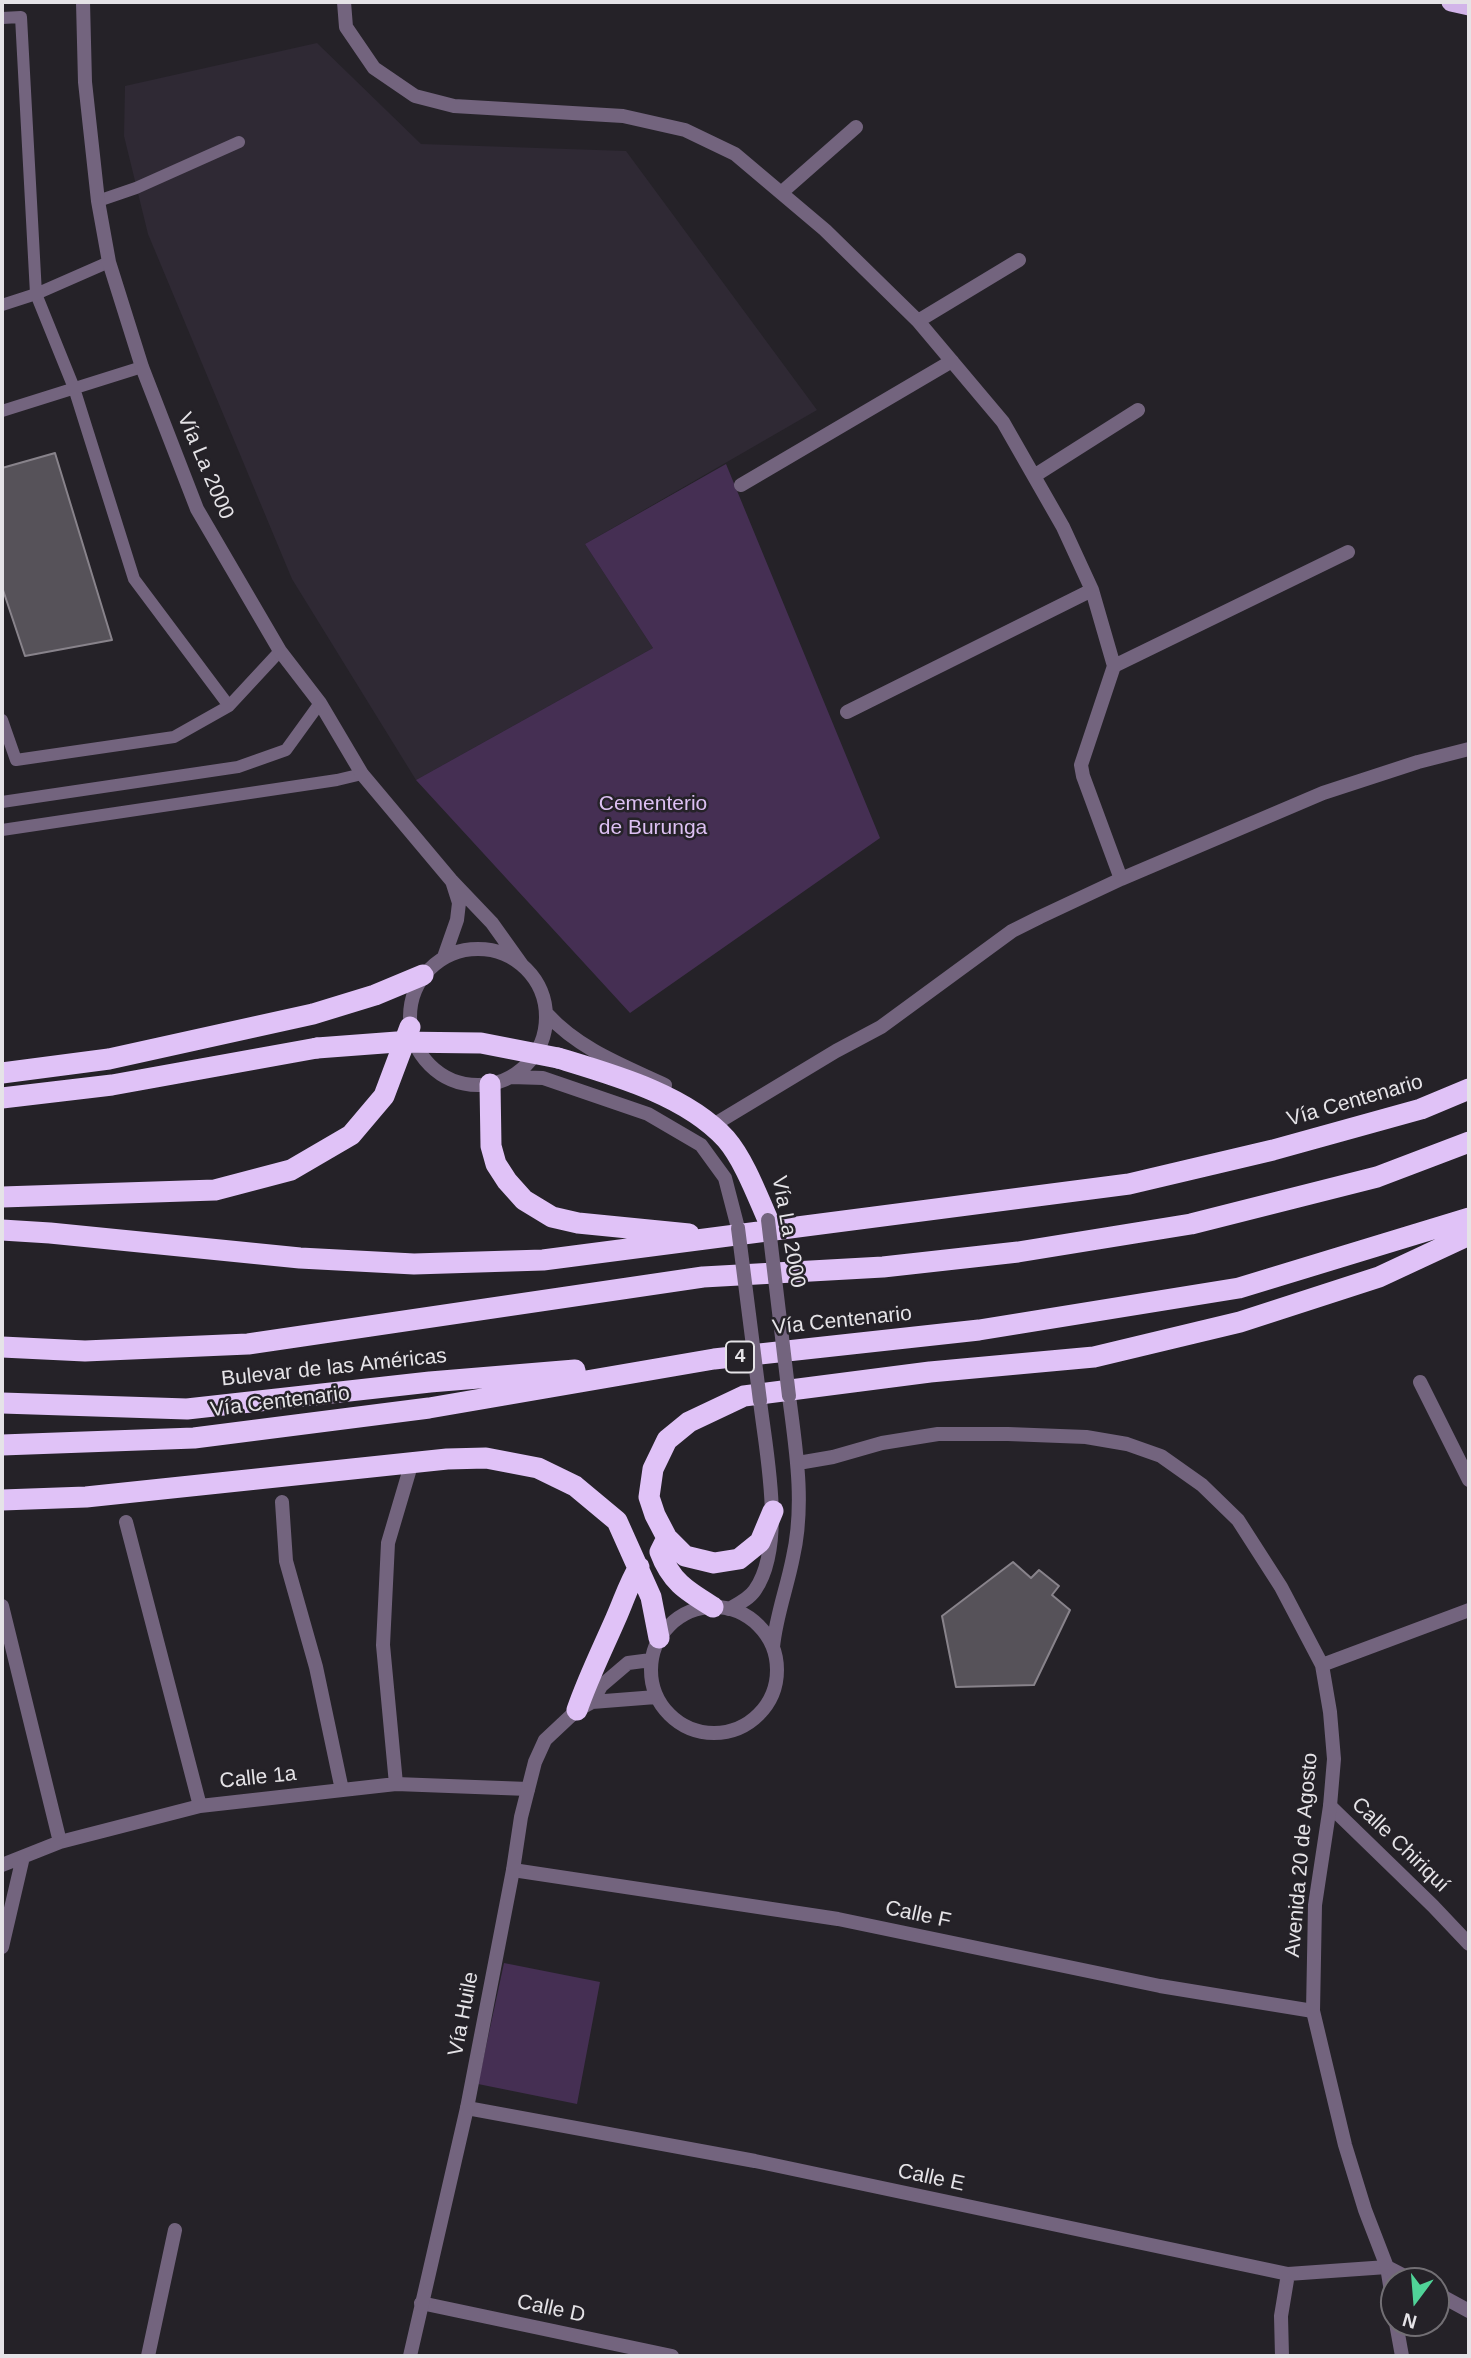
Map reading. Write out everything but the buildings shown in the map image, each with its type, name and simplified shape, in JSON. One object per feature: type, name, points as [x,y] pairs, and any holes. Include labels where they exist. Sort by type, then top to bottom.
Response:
[{"type":"highway","points":[[1451,2],[1469,6]]},
{"type":"highway","points":[[2,1073],[109,1059],[313,1014],[375,995],[423,975]]},
{"type":"highway","points":[[2,1197],[215,1191],[291,1170],[351,1135],[384,1096],[410,1027]]},
{"type":"highway","points":[[2,1098],[112,1085],[317,1048],[397,1042],[481,1044],[558,1058],[607,1073],[687,1107],[727,1140],[749,1177],[768,1220]]},
{"type":"highway","points":[[490,1084],[491,1146],[496,1164],[524,1200],[552,1216],[578,1223],[730,1232]]},
{"type":"highway","name":"Vía Centenario","points":[[2,1230],[300,1258],[414,1264],[543,1260],[730,1232],[1129,1184],[1273,1150],[1408,1113],[1469,1089]]},
{"type":"highway","points":[[2,1347],[85,1351],[248,1344],[703,1277],[883,1267],[1018,1252],[1191,1224],[1377,1177],[1469,1142]]},
{"type":"highway","name":"Vía Centenario","points":[[2,1445],[194,1438],[429,1408],[714,1359],[979,1330],[1240,1288],[1469,1218]]},
{"type":"highway","points":[[773,1511],[760,1542],[738,1559],[714,1563],[685,1556],[667,1538],[655,1516],[649,1497],[653,1469],[667,1440],[689,1422],[744,1396],[930,1372],[1094,1357],[1253,1318],[1378,1277],[1469,1235]]},
{"type":"highway","name":"Bulevar de las Américas","points":[[2,1403],[187,1409],[430,1382],[714,1359]]},
{"type":"highway","points":[[2,1500],[86,1497],[398,1464],[486,1458],[538,1468],[575,1486],[617,1521],[651,1597],[659,1638]]},
{"type":"highway","points":[[667,1538],[660,1552],[665,1568],[684,1590],[721,1608]]},
{"type":"highway","points":[[584,1706],[591,1671],[639,1567]]},
{"type":"street","name":"Vía La 2000","points":[[83,2],[85,82],[97,201],[109,262],[142,367],[197,509],[280,651],[320,703],[362,774],[451,880],[492,923],[522,965]]},
{"type":"street","points":[[344,2],[346,27],[374,68],[415,96],[454,106],[623,116],[685,130],[735,153],[825,230],[918,321],[1003,422],[1063,527],[1092,590],[1114,666],[1081,765],[1121,879]]},
{"type":"street","points":[[782,193],[856,127]]},
{"type":"street","points":[[918,321],[1019,260]]},
{"type":"street","points":[[741,485],[952,361]]},
{"type":"street","points":[[1034,476],[1138,410]]},
{"type":"street","points":[[1114,666],[1348,552]]},
{"type":"street","points":[[847,712],[1092,590]]},
{"type":"street","points":[[720,1121],[881,1027],[1012,931],[1121,879],[1323,793],[1418,762],[1469,749]]},
{"type":"street","name":"Vía La 2000","points":[[444,957],[457,920],[459,903],[451,880]]},
{"type":"street","points":[[470,948],[498,951],[522,965],[540,987],[547,1014],[543,1039],[531,1061],[511,1077],[490,1084],[468,1084],[447,1078],[429,1065],[417,1047],[410,1027],[411,999],[423,975],[444,957],[470,948]]},
{"type":"street","name":"Vía La 2000","points":[[547,1014],[559,1028],[591,1051],[676,1090],[710,1112],[740,1139],[760,1178],[768,1220],[798,1463],[800,1509],[794,1557],[775,1621],[773,1648]]},
{"type":"street","points":[[511,1077],[542,1078],[648,1114],[701,1145],[725,1178],[730,1232],[760,1401],[773,1511],[764,1575],[754,1593],[721,1608],[692,1610],[673,1621],[659,1638],[651,1660],[656,1697],[669,1714],[687,1727],[707,1732],[729,1731],[748,1723],[756,1716],[774,1690],[777,1668],[773,1648],[763,1630],[747,1616],[721,1608]]},
{"type":"street","points":[[1420,1382],[1469,1480]]},
{"type":"street","name":"Avenida 20 de Agosto","points":[[798,1463],[834,1457],[882,1443],[938,1434],[1086,1437],[1127,1444],[1161,1456],[1202,1486],[1238,1520],[1281,1587],[1322,1665],[1334,1759],[1315,1905],[1313,2011],[1346,2145],[1365,2210],[1387,2267]]},
{"type":"street","points":[[396,1784],[383,1645],[388,1543],[409,1472]]},
{"type":"street","points":[[282,1503],[286,1562],[316,1667],[342,1790]]},
{"type":"street","points":[[126,1522],[200,1806]]},
{"type":"street","points":[[2,1605],[60,1842]]},
{"type":"street","points":[[1322,1665],[1469,1610]]},
{"type":"street","name":"Vía Huile","points":[[410,2356],[467,2108],[534,1762],[545,1740],[584,1706],[601,1686],[628,1663],[651,1660]]},
{"type":"street","points":[[584,1706],[656,1697]]},
{"type":"street","name":"Calle 1a","points":[[2,1865],[60,1842],[200,1806],[396,1784],[528,1789]]},
{"type":"street","name":"Calle Chiriquí","points":[[1330,1806],[1469,1944]]},
{"type":"street","points":[[2,1948],[23,1857]]},
{"type":"street","name":"Calle F","points":[[513,1870],[838,1919],[1160,1986],[1313,2011]]},
{"type":"street","name":"Calle E","points":[[467,2108],[755,2161],[1288,2274],[1380,2267]]},
{"type":"street","points":[[148,2356],[176,2230]]},
{"type":"street","points":[[1282,2356],[1281,2316],[1288,2274]]},
{"type":"street","points":[[1450,2301],[1469,2311]]},
{"type":"street","name":"Calle D","points":[[421,2303],[672,2356]]},
{"type":"street","points":[[1399,2337],[1402,2356]]},
{"type":"lane","points":[[2,18],[21,17],[36,294],[74,388],[134,579],[229,706]]},
{"type":"lane","points":[[97,201],[136,188],[239,142]]},
{"type":"lane","points":[[2,305],[36,294],[109,262]]},
{"type":"lane","points":[[2,411],[142,367]]},
{"type":"lane","points":[[2,720],[16,760],[174,737],[229,706],[280,651]]},
{"type":"lane","points":[[2,802],[238,767],[286,750],[320,703]]},
{"type":"lane","points":[[2,830],[330,782],[362,774]]},
{"type":"shaded area","points":[[317,43],[421,144],[626,151],[817,410],[585,544],[653,648],[416,780],[292,579],[148,234],[124,136],[125,86]]},
{"type":"green space","name":"Cementerio de Burunga","points":[[726,464],[880,838],[630,1013],[416,780],[653,648],[585,544]]},
{"type":"green space","points":[[504,1963],[600,1982],[577,2104],[478,2084]]}]
